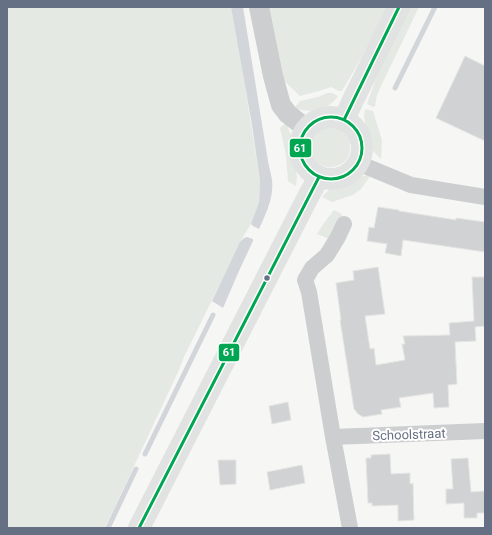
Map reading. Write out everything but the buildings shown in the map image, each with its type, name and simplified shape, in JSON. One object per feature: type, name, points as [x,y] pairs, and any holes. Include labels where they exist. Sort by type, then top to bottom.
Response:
[{"type":"main road","points":[[344,120],[398,7]]},
{"type":"main road","points":[[331,117],[344,120],[357,131],[360,138],[362,151],[358,163],[353,170],[337,178],[328,179],[319,176],[309,170],[303,161],[300,150],[302,139],[307,129],[318,120],[331,117]]},
{"type":"main road","points":[[140,528],[319,176]]},
{"type":"street","points":[[259,7],[273,76],[281,105],[288,114],[307,129]]},
{"type":"street","points":[[358,163],[411,185],[485,197]]},
{"type":"street","points":[[344,224],[327,255],[312,268],[305,280],[309,292],[350,528]]},
{"type":"street","name":"Schoolstraat","points":[[333,437],[485,431]]},
{"type":"shaded area","points":[[7,7],[231,7],[260,181],[259,202],[251,224],[243,237],[184,357],[105,528],[7,528]]},
{"type":"shaded area","points":[[231,7],[243,7],[272,180],[271,199],[259,229],[251,224],[259,202],[260,181],[252,125]]},
{"type":"shaded area","points":[[267,7],[389,7],[342,91],[331,87],[300,96],[279,76]]},
{"type":"shaded area","points":[[407,7],[419,7],[382,84],[377,95],[375,106],[373,107],[367,104],[387,47]]},
{"type":"shaded area","points":[[327,93],[332,93],[338,96],[330,105],[324,108],[307,111],[295,108],[300,101],[318,97]]},
{"type":"shaded area","points":[[365,109],[373,111],[382,140],[381,159],[371,149],[364,117]]},
{"type":"shaded area","points":[[286,123],[291,135],[297,177],[296,186],[288,181],[286,155],[280,128]]},
{"type":"shaded area","points":[[331,125],[344,129],[349,134],[350,138],[350,152],[347,159],[343,163],[334,167],[320,165],[310,154],[309,150],[311,139],[317,130],[324,126]]},
{"type":"shaded area","points":[[371,175],[361,189],[353,195],[332,202],[322,197],[333,187],[343,182],[360,176]]},
{"type":"shaded area","points":[[334,210],[342,214],[341,221],[329,239],[317,234]]},
{"type":"shaded area","points":[[247,237],[253,239],[253,241],[223,308],[212,301],[240,242]]},
{"type":"waterway","points":[[395,88],[435,7]]},
{"type":"waterway","points":[[145,454],[213,315]]},
{"type":"waterway","points":[[108,528],[136,469]]},
{"type":"transit line","name":"61","points":[[344,120],[399,7]]},
{"type":"transit line","name":"61","points":[[331,117],[343,120],[353,126],[359,136],[362,148],[359,160],[353,170],[343,176],[331,179],[319,176],[309,170],[303,160],[300,148],[303,136],[309,126],[319,120],[331,117]]},
{"type":"transit line","name":"61","points":[[139,528],[319,177]]}]
